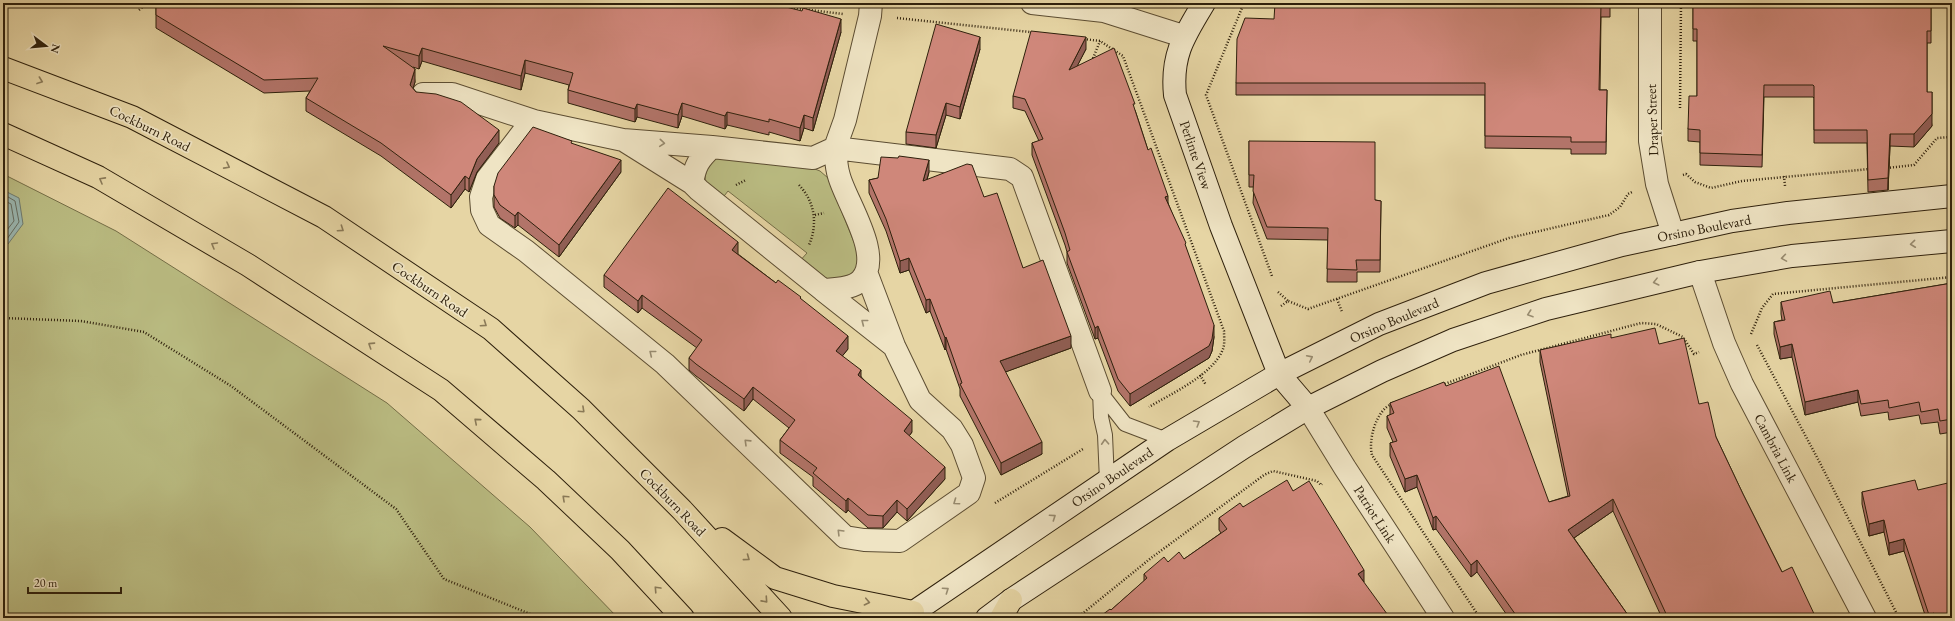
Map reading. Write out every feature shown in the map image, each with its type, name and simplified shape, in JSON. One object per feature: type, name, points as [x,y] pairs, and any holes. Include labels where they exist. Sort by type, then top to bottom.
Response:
[{"type":"main road","name":"Cockburn Road","points":[[3,68],[132,117],[324,217],[491,329],[581,409],[682,510],[781,618]]},
{"type":"main road","points":[[3,134],[98,178],[221,249],[282,286],[441,390],[552,486],[620,550],[683,618]]},
{"type":"main road","points":[[682,510],[775,578],[833,596],[909,615]]},
{"type":"street","points":[[823,290],[849,287],[861,281],[866,272],[868,248],[838,175],[835,148],[854,81],[871,3]]},
{"type":"street","points":[[1032,3],[1104,11],[1183,36]]},
{"type":"street","name":"Perlinte View","points":[[1204,3],[1183,36],[1176,58],[1173,76],[1175,95],[1224,233],[1279,374],[1308,408]]},
{"type":"street","name":"Draper Street","points":[[1650,3],[1650,140],[1657,184],[1673,234]]},
{"type":"street","points":[[423,94],[452,94],[534,121],[623,140],[712,147],[813,158],[835,148],[1010,169],[1022,177],[1100,391]]},
{"type":"street","points":[[534,121],[524,131],[487,179],[481,196],[482,210],[489,225],[526,251],[665,364],[845,537],[864,540],[900,541],[969,493],[974,478],[962,445],[952,429],[920,400],[894,346],[866,272]]},
{"type":"street","points":[[623,140],[692,183],[746,230],[894,346]]},
{"type":"street","points":[[692,183],[695,167],[702,156],[712,147]]},
{"type":"street","name":"Orsino Boulevard","points":[[909,615],[1167,440],[1279,374],[1379,324],[1486,283],[1622,246],[1673,234],[1732,221],[1788,212],[1952,196]]},
{"type":"street","points":[[987,618],[1006,609],[1244,447],[1308,408],[1382,371],[1453,340],[1546,309],[1700,272],[1792,256],[1952,240]]},
{"type":"street","name":"Cambria Link","points":[[1700,272],[1724,343],[1742,384],[1865,618]]},
{"type":"street","name":"Patriot Link","points":[[1308,408],[1345,468],[1443,618]]},
{"type":"lane","points":[[1100,391],[1125,424],[1167,440]]},
{"type":"lane","points":[[1100,391],[1101,417],[1105,435],[1107,481]]},
{"type":"path","points":[[139,10],[147,3]]},
{"type":"path","points":[[1244,3],[1206,95],[1274,280]]},
{"type":"path","points":[[1680,109],[1681,3]]},
{"type":"path","points":[[783,7],[847,14]]},
{"type":"path","points":[[896,18],[1038,33]]},
{"type":"path","points":[[1077,38],[1100,41],[1123,56],[1224,331],[1224,348],[1216,364],[1144,410]]},
{"type":"path","points":[[1092,61],[1100,41]]},
{"type":"path","points":[[1883,168],[1914,165],[1938,138],[1952,137]]},
{"type":"path","points":[[1685,170],[1686,174],[1695,182],[1711,188],[1742,180],[1876,168]]},
{"type":"path","points":[[1678,177],[1686,174]]},
{"type":"path","points":[[734,186],[753,176]]},
{"type":"path","points":[[795,182],[800,185],[805,192],[815,215],[815,226],[808,247]]},
{"type":"path","points":[[1276,287],[1279,294],[1288,301],[1308,309],[1509,238],[1609,215],[1620,207],[1628,194],[1636,190]]},
{"type":"path","points":[[1899,618],[1820,463],[1750,333],[1762,308],[1773,294],[1952,277]]},
{"type":"path","points":[[1337,299],[1345,319]]},
{"type":"path","points":[[1279,307],[1288,301]]},
{"type":"path","points":[[3,318],[81,321],[144,332],[231,386],[396,509],[444,578],[540,618]]},
{"type":"path","points":[[1440,386],[1521,355],[1641,323],[1656,324],[1683,337],[1694,354],[1701,351]]},
{"type":"path","points":[[1396,403],[1386,406],[1377,421],[1370,447],[1372,455],[1480,618]]},
{"type":"path","points":[[1077,618],[1151,558],[1264,475],[1272,471],[1318,481],[1321,485],[1325,482]]},
{"type":"green space","points":[[716,158],[807,166],[820,171],[828,178],[860,257],[857,268],[851,276],[823,280],[798,263],[807,253],[728,191],[721,200],[706,189],[705,180],[707,168]]},
{"type":"green space","points":[[3,174],[116,231],[387,403],[530,527],[618,618],[3,618]]},
{"type":"water","points":[[3,190],[19,198],[23,224],[8,244],[3,243]]},
{"type":"building","points":[[156,3],[770,3],[802,11],[803,8],[841,19],[813,118],[804,115],[800,128],[769,119],[769,122],[727,112],[725,116],[682,103],[678,115],[637,104],[635,109],[568,90],[573,73],[525,60],[521,76],[422,48],[419,56],[383,46],[415,69],[410,85],[416,92],[436,94],[461,102],[499,130],[477,159],[469,179],[465,176],[451,195],[381,143],[306,98],[318,78],[264,80],[156,15]]},
{"type":"building","points":[[1275,3],[1610,3],[1610,5],[1601,5],[1599,90],[1607,90],[1606,142],[1571,142],[1571,137],[1485,136],[1485,83],[1236,83],[1237,39],[1245,18],[1274,19]]},
{"type":"building","points":[[1693,3],[1931,3],[1931,31],[1927,31],[1927,92],[1932,92],[1932,114],[1914,134],[1890,134],[1888,178],[1868,180],[1867,130],[1814,130],[1813,85],[1764,85],[1762,155],[1700,153],[1700,130],[1688,129],[1689,96],[1697,96],[1697,29],[1693,29]]},
{"type":"building","points":[[936,24],[980,37],[960,107],[946,103],[936,135],[906,132]]},
{"type":"building","points":[[1031,31],[1086,37],[1069,70],[1114,48],[1135,104],[1133,104],[1148,150],[1151,148],[1168,196],[1165,197],[1186,243],[1185,244],[1214,325],[1212,339],[1209,346],[1130,394],[1118,379],[1098,326],[1095,328],[1067,252],[1070,250],[1065,233],[1032,143],[1043,139],[1025,99],[1013,96]]},
{"type":"building","points":[[533,127],[572,141],[571,143],[621,160],[559,245],[518,212],[515,216],[500,205],[494,195],[494,186],[498,173]]},
{"type":"building","points":[[1249,141],[1375,142],[1375,200],[1381,201],[1380,260],[1356,260],[1357,270],[1327,269],[1328,228],[1267,227],[1253,191],[1254,175],[1249,175]]},
{"type":"building","points":[[899,156],[929,160],[923,181],[967,164],[972,165],[984,197],[997,193],[1023,268],[1043,260],[1071,336],[1000,361],[1042,442],[1001,463],[960,384],[962,383],[946,337],[945,338],[930,299],[926,300],[909,258],[900,261],[886,219],[869,180],[878,178],[881,157],[898,158]]},
{"type":"building","points":[[668,188],[738,242],[732,250],[776,283],[778,280],[801,297],[800,298],[848,336],[836,351],[861,370],[858,375],[912,420],[904,431],[945,467],[907,509],[897,500],[883,516],[868,515],[848,498],[846,501],[813,473],[817,468],[780,440],[795,420],[753,387],[744,399],[696,364],[689,358],[702,340],[642,295],[638,301],[604,275]]},
{"type":"building","points":[[1952,283],[1952,419],[1940,421],[1938,409],[1921,412],[1919,402],[1889,408],[1888,400],[1861,404],[1858,390],[1805,402],[1792,344],[1780,347],[1774,322],[1785,320],[1781,302],[1830,291],[1833,303]]},
{"type":"building","points":[[1655,328],[1659,344],[1684,338],[1699,404],[1708,402],[1716,437],[1782,572],[1792,567],[1816,618],[1668,618],[1613,499],[1568,530],[1630,618],[1518,618],[1477,560],[1471,565],[1436,516],[1433,518],[1417,475],[1405,479],[1390,443],[1397,441],[1387,416],[1394,413],[1390,403],[1444,382],[1446,386],[1499,366],[1549,502],[1570,496],[1540,350],[1611,334],[1611,338]]},
{"type":"building","points":[[1287,480],[1293,491],[1309,481],[1364,570],[1358,574],[1390,618],[1098,618],[1110,609],[1111,610],[1147,578],[1144,574],[1164,557],[1168,562],[1179,552],[1184,559],[1227,529],[1219,518],[1240,503],[1243,507]]},
{"type":"building","points":[[1915,480],[1918,490],[1952,482],[1952,618],[1935,618],[1934,613],[1929,615],[1904,539],[1889,543],[1884,520],[1869,524],[1862,492]]}]
